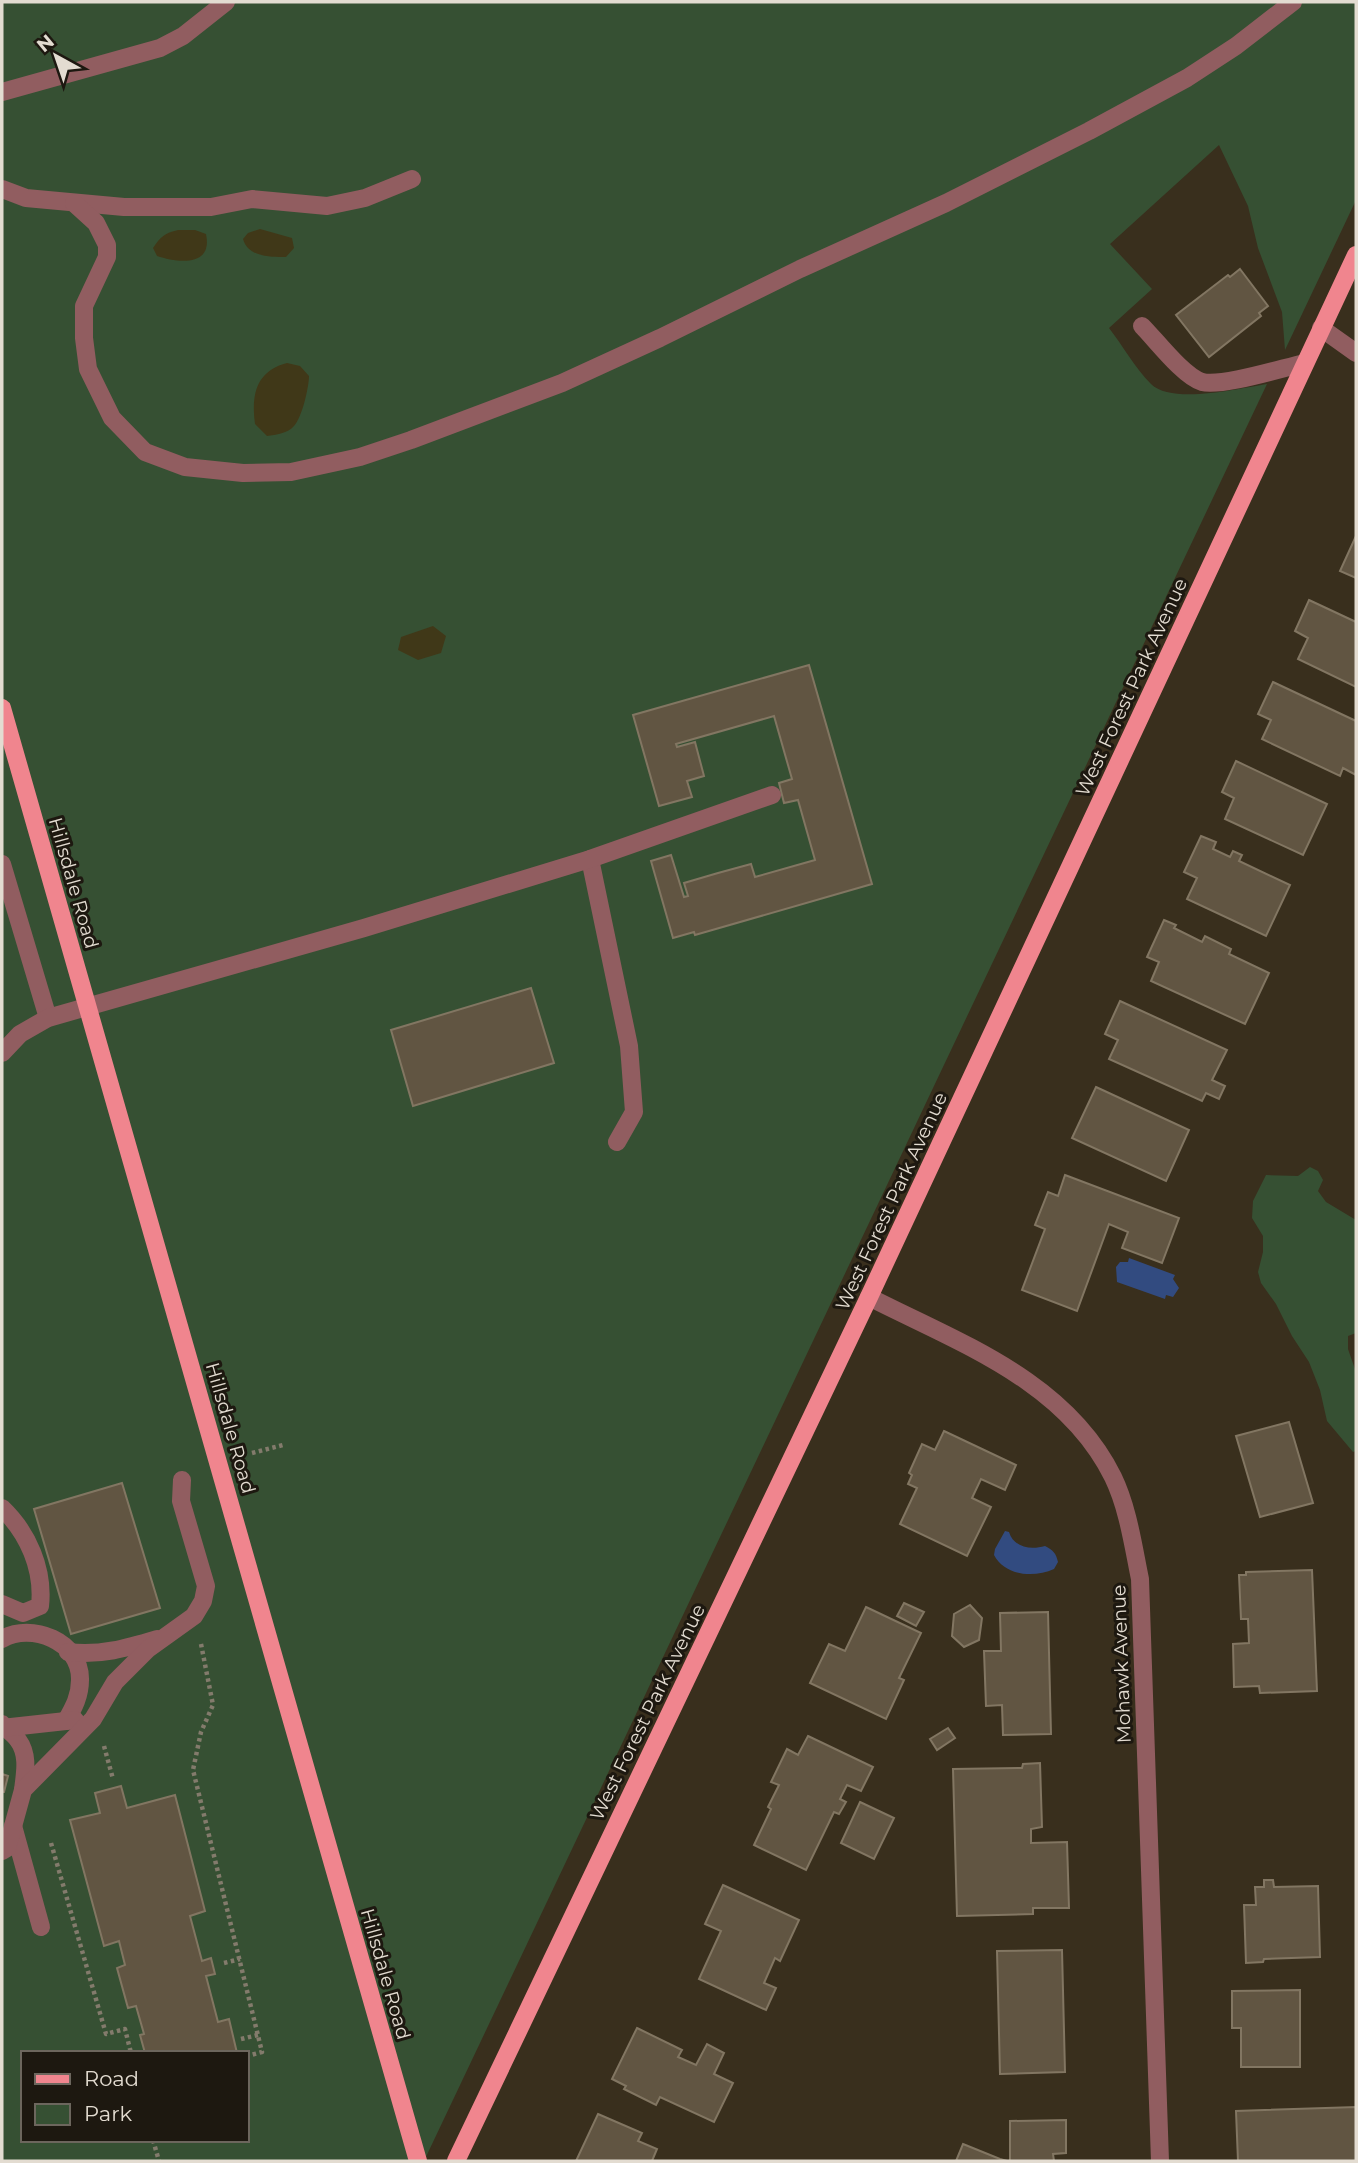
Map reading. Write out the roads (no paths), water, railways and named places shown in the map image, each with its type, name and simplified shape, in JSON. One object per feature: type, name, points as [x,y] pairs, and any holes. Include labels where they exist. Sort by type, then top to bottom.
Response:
[{"type":"main road","name":"West Forest Park Avenue","points":[[456,2161],[869,1297],[1356,255]]},
{"type":"main road","name":"Hillsdale Road","points":[[2,708],[418,2161]]},
{"type":"street","points":[[2,92],[160,48],[184,36],[226,2]]},
{"type":"street","points":[[74,203],[96,223],[107,245],[107,257],[83,306],[88,369],[112,418],[145,453],[185,467],[243,473],[291,472],[360,457],[411,440],[562,383],[648,344],[946,203],[1089,131],[1187,78],[1236,46],[1293,2]]},
{"type":"street","points":[[2,190],[26,198],[124,206],[211,207],[252,199],[327,206],[365,198],[412,179]]},
{"type":"street","points":[[1142,326],[1189,374],[1202,382],[1220,382],[1305,363]]},
{"type":"street","points":[[1321,328],[1356,353]]},
{"type":"street","points":[[2,1052],[20,1034],[48,1018],[365,928],[590,859],[772,795]]},
{"type":"street","points":[[590,859],[629,1046],[634,1112],[617,1142]]},
{"type":"street","points":[[2,864],[48,1018]]},
{"type":"street","name":"Mohawk Avenue","points":[[869,1297],[1015,1371],[1053,1399],[1083,1432],[1113,1477],[1129,1524],[1140,1579],[1160,2161]]},
{"type":"street","points":[[23,1790],[97,1727],[115,1682],[149,1649],[194,1616],[203,1601],[206,1586],[181,1501],[182,1480]]},
{"type":"street","points":[[2,1508],[24,1532],[42,1588],[40,1606],[31,1610],[23,1613],[2,1604]]},
{"type":"street","points":[[2,1639],[14,1633],[38,1632],[64,1645],[75,1660],[81,1677],[78,1699],[66,1721]]},
{"type":"street","points":[[68,1652],[90,1655],[122,1650],[169,1635]]},
{"type":"street","points":[[3,1727],[66,1721],[97,1727]]},
{"type":"street","points":[[2,1851],[7,1848],[23,1790],[26,1764],[24,1751],[18,1740],[3,1727]]},
{"type":"street","points":[[13,1826],[41,1927]]},
{"type":"water","points":[[1129,1258],[1175,1275],[1173,1279],[1179,1288],[1173,1297],[1166,1295],[1165,1299],[1117,1282],[1116,1267],[1120,1262],[1128,1262]]},
{"type":"water","points":[[1005,1531],[1009,1532],[1019,1545],[1034,1548],[1045,1546],[1052,1550],[1058,1562],[1054,1569],[1029,1574],[1005,1567],[994,1555]]}]
